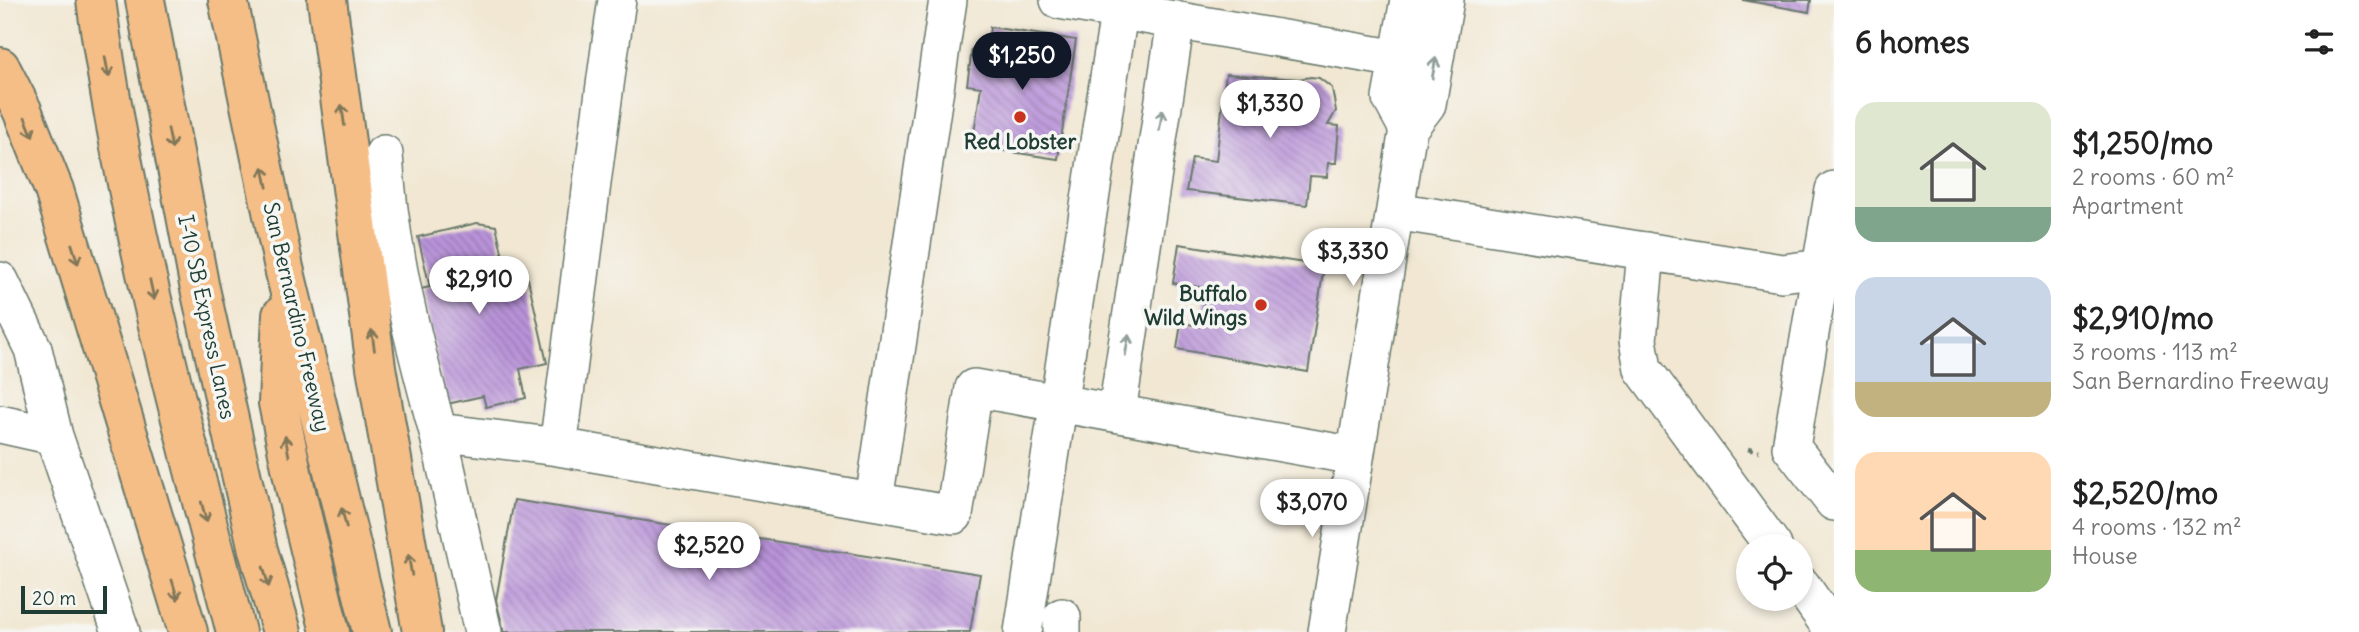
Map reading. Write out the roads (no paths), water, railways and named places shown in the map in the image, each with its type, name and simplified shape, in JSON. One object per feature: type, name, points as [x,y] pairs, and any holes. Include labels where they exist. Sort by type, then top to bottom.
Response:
[{"type":"highway","points":[[96,0],[133,206],[181,425],[236,632]]},
{"type":"highway","name":"I-10 SB Express Lanes","points":[[145,0],[199,284],[258,550],[282,632]]},
{"type":"highway","name":"San Bernardino Freeway","points":[[228,0],[284,268],[372,632]]},
{"type":"highway","points":[[327,0],[376,367],[422,632]]},
{"type":"highway","points":[[0,66],[22,110],[58,201],[188,632]]},
{"type":"highway","points":[[284,268],[278,403],[296,492],[330,632]]},
{"type":"street","points":[[558,447],[581,278],[590,185],[617,0]]},
{"type":"street","points":[[874,501],[948,0]]},
{"type":"street","points":[[1059,0],[1121,5],[1176,20],[1398,59]]},
{"type":"street","points":[[1408,128],[1391,97],[1409,0]]},
{"type":"street","points":[[1327,632],[1408,128],[1427,104],[1445,0]]},
{"type":"street","points":[[1023,632],[1121,5]]},
{"type":"street","points":[[1117,412],[1176,20]]},
{"type":"street","points":[[384,154],[387,216],[414,343],[438,432],[483,632]]},
{"type":"street","points":[[1834,190],[1828,269],[1791,447],[1834,502]]},
{"type":"street","points":[[1395,211],[1782,273],[1828,269]]},
{"type":"street","points":[[1646,251],[1638,340],[1643,369],[1764,534]]},
{"type":"street","points":[[0,281],[17,346],[54,436],[121,632]]},
{"type":"street","points":[[438,432],[558,447],[954,515],[974,388],[1355,456]]},
{"type":"street","points":[[0,424],[54,436]]},
{"type":"street","points":[[1813,602],[1834,632]]},
{"type":"place","name":"Red Lobster","points":[[1020,117]]},
{"type":"place","name":"Buffalo Wild Wings","points":[[1261,305]]}]
